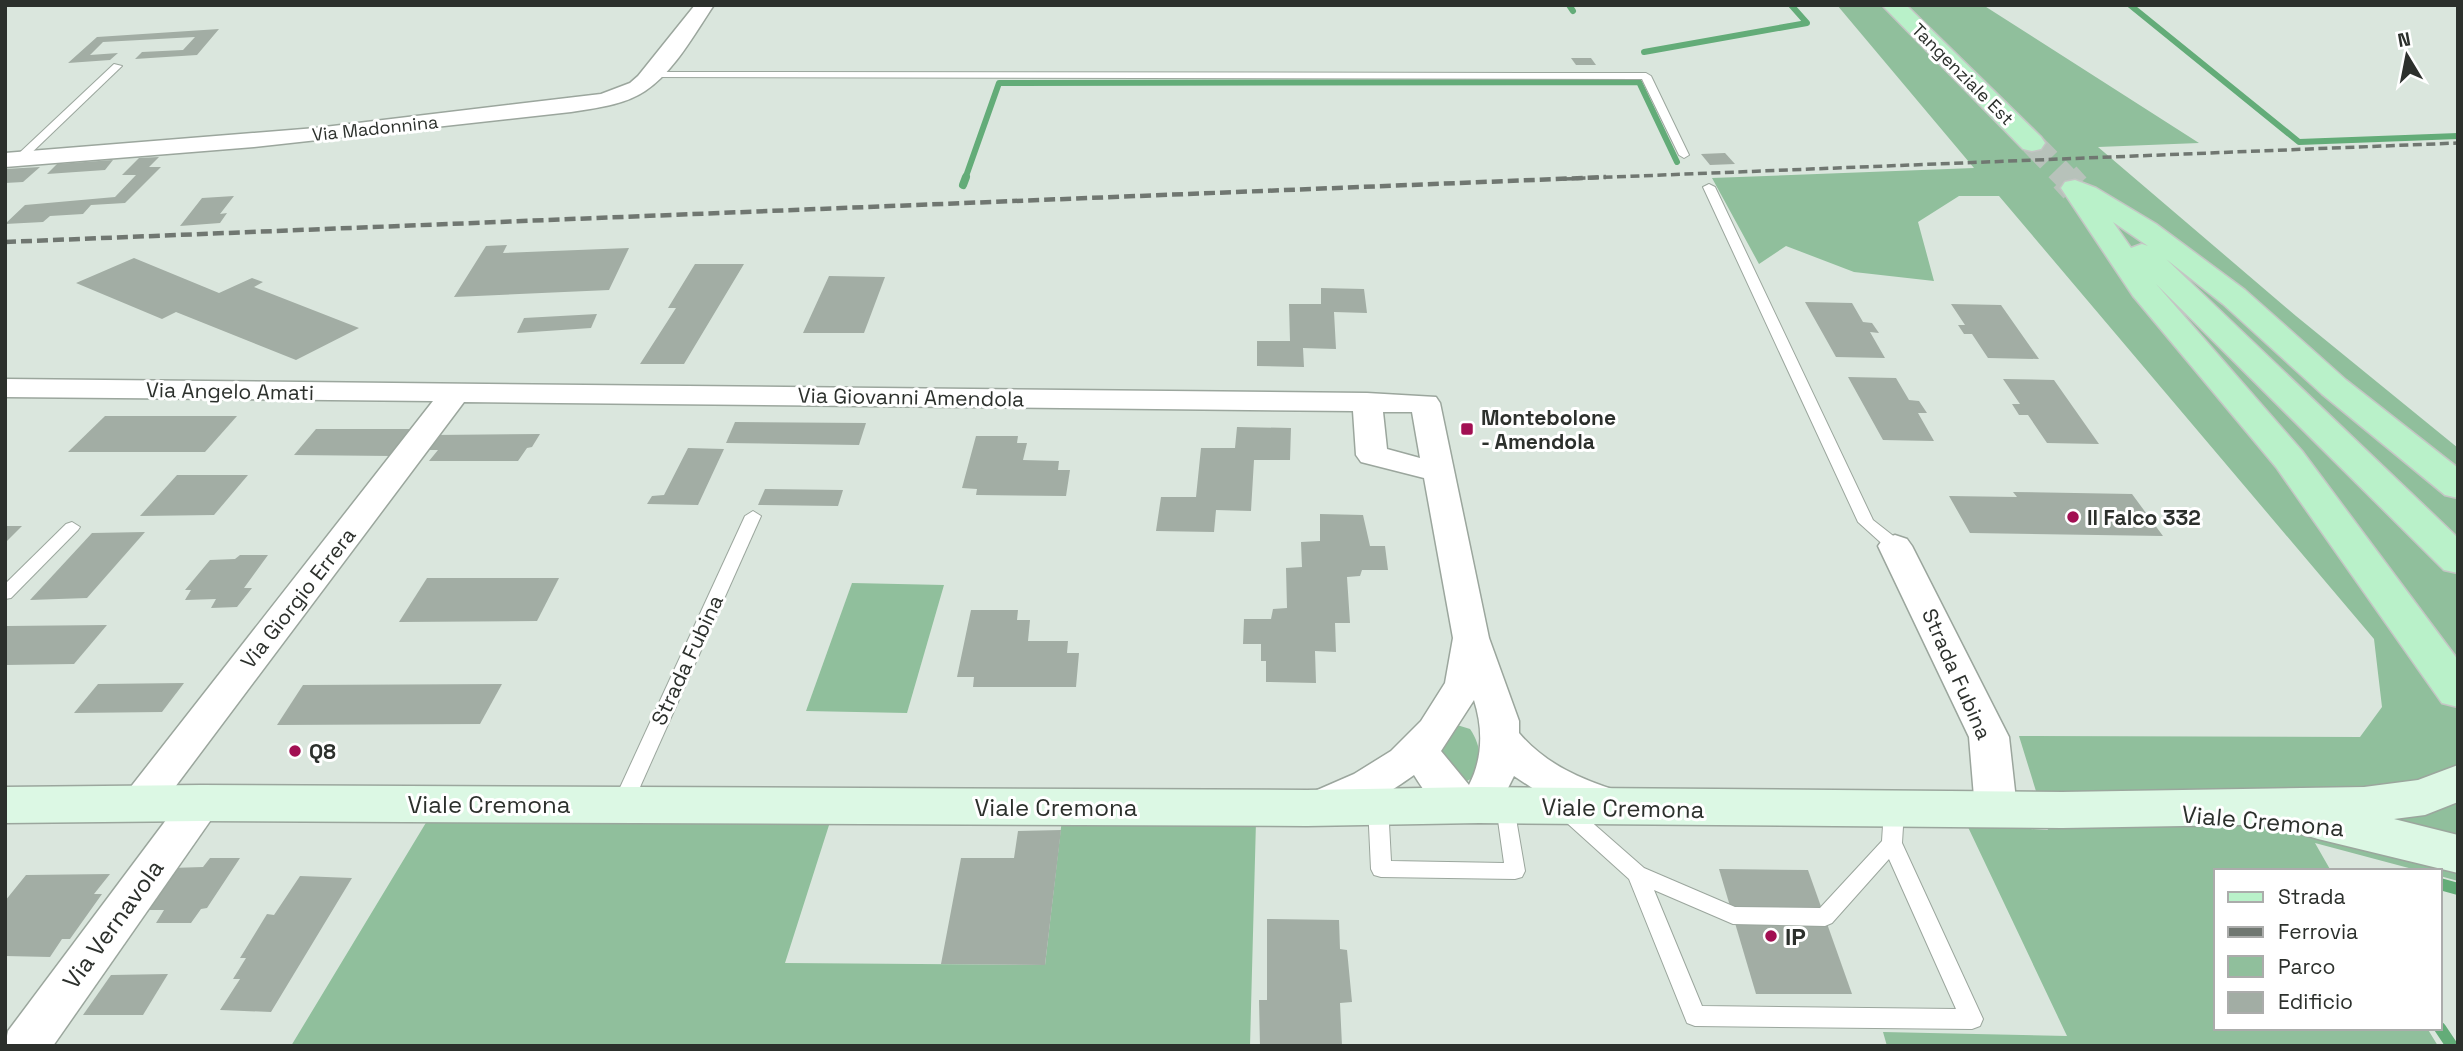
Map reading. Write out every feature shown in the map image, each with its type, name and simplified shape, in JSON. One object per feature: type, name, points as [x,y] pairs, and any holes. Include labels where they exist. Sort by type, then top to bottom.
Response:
[{"type":"main road","name":"Tangenziale Est","points":[[1893,5],[2032,143]]},
{"type":"main road","points":[[2075,188],[2146,230],[2234,297],[2334,387],[2458,487]]},
{"type":"main road","points":[[2075,188],[2458,561]]},
{"type":"main road","points":[[2075,188],[2144,289],[2289,458],[2458,692]]},
{"type":"main road","name":"Viale Cremona","points":[[5,805],[1482,805],[1627,808],[1893,827],[1996,809],[2106,810],[2364,805],[2425,797],[2458,782]]},
{"type":"main road","name":"Viale Cremona","points":[[2106,810],[2331,822],[2458,854]]},
{"type":"street","name":"Via Madonnina","points":[[12,160],[258,140],[508,113],[607,97],[638,86],[650,75],[705,5]]},
{"type":"street","name":"Via Angelo Amati","points":[[5,388],[455,393]]},
{"type":"street","name":"Via Giovanni Amendola","points":[[455,393],[1425,403],[1471,638],[1500,721],[1497,767],[1482,805]]},
{"type":"street","name":"Via Giorgio Errera","points":[[140,804],[455,393]]},
{"type":"street","points":[[1367,402],[1372,455],[1438,472]]},
{"type":"street","name":"Strada Fubina","points":[[1895,546],[1989,737],[1996,809]]},
{"type":"street","name":"Via Giovanni Amendola","points":[[1318,807],[1366,788],[1393,773],[1420,751],[1462,686],[1471,638]]},
{"type":"street","points":[[1499,735],[1511,751],[1539,776],[1584,797],[1627,808]]},
{"type":"street","points":[[1420,751],[1433,772],[1482,805]]},
{"type":"street","name":"Via Vernavola","points":[[24,1046],[201,803]]},
{"type":"lane","points":[[12,160],[117,66]]},
{"type":"lane","points":[[650,75],[1646,76],[1684,155]]},
{"type":"lane","points":[[1709,187],[1866,522],[1895,546]]},
{"type":"lane","name":"Strada Fubina","points":[[622,804],[753,516]]},
{"type":"lane","points":[[5,594],[72,527]]},
{"type":"lane","points":[[1378,805],[1381,869],[1515,872],[1482,805]]},
{"type":"lane","points":[[1562,808],[1637,874],[1733,915],[1825,917],[1893,827]]},
{"type":"lane","points":[[1637,874],[1695,1016],[1972,1019],[1893,827]]},
{"type":"green space","points":[[1837,5],[1983,5],[2199,143],[2098,147],[2296,316],[2458,448],[2458,881],[2442,877],[2442,869],[2412,869],[2315,843],[2330,869],[2214,869],[2214,1030],[2428,1030],[2438,1046],[1887,1046],[1883,1032],[2067,1036],[1967,825],[2048,830],[2019,736],[2360,737],[2382,707],[2374,639],[1999,196],[1959,196],[1918,222],[1934,281],[1854,272],[1786,246],[1759,264],[1712,178],[1974,168]]},
{"type":"green space","points":[[852,583],[944,585],[907,713],[806,711]]},
{"type":"green space","points":[[1457,725],[1470,729],[1477,743],[1480,759],[1476,774],[1463,782],[1440,751]]},
{"type":"green space","points":[[1062,819],[1256,821],[1250,1046],[291,1046],[427,821],[830,822],[785,963],[1045,965]]},
{"type":"building","points":[[219,29],[197,55],[135,59],[142,52],[183,50],[195,37],[103,42],[90,55],[118,53],[110,60],[68,63],[97,37]]},
{"type":"building","points":[[1571,58],[1591,58],[1596,65],[1576,65]]},
{"type":"building","points":[[1725,153],[1735,164],[1710,165],[1701,154]]},
{"type":"building","points":[[159,157],[149,167],[161,167],[125,203],[91,205],[83,214],[50,216],[43,222],[5,224],[25,205],[115,197],[136,175],[122,175],[139,158]]},
{"type":"building","points":[[113,160],[105,170],[47,174],[57,164]]},
{"type":"building","points":[[40,167],[23,182],[5,183],[5,169]]},
{"type":"building","points":[[234,196],[220,214],[227,213],[220,223],[180,226],[202,198]]},
{"type":"building","points":[[507,245],[503,253],[629,248],[609,290],[454,297],[486,246]]},
{"type":"building","points":[[134,258],[219,293],[252,278],[263,282],[254,287],[359,328],[296,360],[176,312],[162,319],[76,283]]},
{"type":"building","points":[[695,264],[744,264],[684,364],[640,364],[676,308],[668,308]]},
{"type":"building","points":[[829,276],[885,277],[864,333],[803,333]]},
{"type":"building","points":[[1321,288],[1364,289],[1367,313],[1334,312],[1336,349],[1303,348],[1304,367],[1257,366],[1257,341],[1290,341],[1289,304],[1321,304]]},
{"type":"building","points":[[1805,302],[1852,303],[1863,322],[1872,323],[1879,333],[1870,332],[1885,358],[1836,357]]},
{"type":"building","points":[[1951,304],[2001,305],[2039,359],[1988,358],[1972,334],[1964,334],[1958,325],[1965,325]]},
{"type":"building","points":[[597,314],[591,328],[517,333],[524,318]]},
{"type":"building","points":[[1848,377],[1896,378],[1909,400],[1919,401],[1927,413],[1918,413],[1934,441],[1883,440]]},
{"type":"building","points":[[2003,379],[2054,380],[2099,444],[2047,443],[2028,415],[2019,415],[2012,404],[2020,404]]},
{"type":"building","points":[[105,416],[237,416],[205,452],[68,452]]},
{"type":"building","points":[[735,422],[866,423],[859,445],[726,443]]},
{"type":"building","points":[[1237,427],[1291,428],[1290,460],[1254,460],[1251,511],[1216,510],[1214,532],[1156,531],[1161,497],[1196,497],[1201,448],[1235,448]]},
{"type":"building","points":[[316,429],[411,429],[391,456],[294,455]]},
{"type":"building","points":[[540,434],[518,461],[429,461],[438,450],[423,450],[434,435]]},
{"type":"building","points":[[976,436],[1018,436],[1017,443],[1027,443],[1023,460],[1059,461],[1058,470],[1070,470],[1066,496],[976,495],[977,489],[962,488]]},
{"type":"building","points":[[688,448],[724,449],[698,505],[647,504],[652,496],[664,495]]},
{"type":"building","points":[[177,475],[248,475],[214,515],[140,516]]},
{"type":"building","points":[[765,489],[843,490],[838,506],[758,505]]},
{"type":"building","points":[[2013,492],[2132,494],[2163,536],[1970,533],[1949,496],[2017,497]]},
{"type":"building","points":[[1320,514],[1363,515],[1370,546],[1385,546],[1388,570],[1362,570],[1360,576],[1347,577],[1350,623],[1335,623],[1336,652],[1315,651],[1316,683],[1266,682],[1266,661],[1261,661],[1261,644],[1243,644],[1244,619],[1271,619],[1273,609],[1287,608],[1286,568],[1302,567],[1301,542],[1320,541]]},
{"type":"building","points":[[5,526],[22,526],[5,543]]},
{"type":"building","points":[[145,532],[87,598],[30,600],[92,533]]},
{"type":"building","points":[[240,555],[268,555],[244,588],[252,588],[237,607],[211,608],[216,599],[185,600],[191,590],[185,590],[210,560],[235,559]]},
{"type":"building","points":[[427,578],[559,578],[537,621],[399,622]]},
{"type":"building","points":[[971,610],[1018,610],[1017,620],[1030,620],[1028,641],[1068,641],[1067,653],[1079,653],[1076,687],[973,687],[974,677],[957,677]]},
{"type":"building","points":[[107,625],[74,664],[5,665],[7,626]]},
{"type":"building","points":[[184,683],[162,712],[74,713],[98,684]]},
{"type":"building","points":[[502,684],[480,724],[277,725],[303,685]]},
{"type":"building","points":[[1061,830],[1045,965],[941,964],[961,858],[1014,858],[1018,831]]},
{"type":"building","points":[[210,858],[240,858],[207,908],[201,909],[191,923],[156,923],[164,910],[141,910],[171,868],[203,867]]},
{"type":"building","points":[[1719,869],[1808,870],[1852,994],[1756,994]]},
{"type":"building","points":[[110,874],[94,894],[102,894],[70,939],[62,939],[50,957],[5,956],[5,901],[26,875]]},
{"type":"building","points":[[300,876],[352,878],[271,1012],[220,1010],[240,979],[233,979],[246,958],[240,958],[267,914],[274,915]]},
{"type":"building","points":[[1267,919],[1339,920],[1340,949],[1347,950],[1352,1002],[1340,1003],[1342,1046],[1260,1046],[1259,1000],[1267,1000]]},
{"type":"building","points":[[168,974],[143,1015],[83,1015],[111,975]]},
{"type":"waterway","points":[[1569,5],[1573,11]]},
{"type":"waterway","points":[[1644,52],[1807,23],[1791,5]]},
{"type":"waterway","points":[[2130,5],[2299,142],[2458,136]]},
{"type":"waterway","points":[[965,179],[999,83],[1639,82],[1677,162]]},
{"type":"waterway","points":[[963,185],[966,177]]},
{"type":"waterway","points":[[2442,885],[2458,889]]},
{"type":"waterway","points":[[2441,1030],[2452,1046]]},
{"type":"tunnel","points":[[2032,143],[2067,179]]},
{"type":"tunnel","points":[[2065,177],[2075,188]]},
{"type":"railway","points":[[1563,179],[2458,143]]},
{"type":"railway","points":[[5,242],[1606,177]]},
{"type":"place","name":"Montebolone - Amendola","points":[[1467,429]]},
{"type":"place","name":"Il Falco 332","points":[[2073,517]]},
{"type":"place","name":"Q8","points":[[295,751]]},
{"type":"place","name":"IP","points":[[1771,936]]}]
